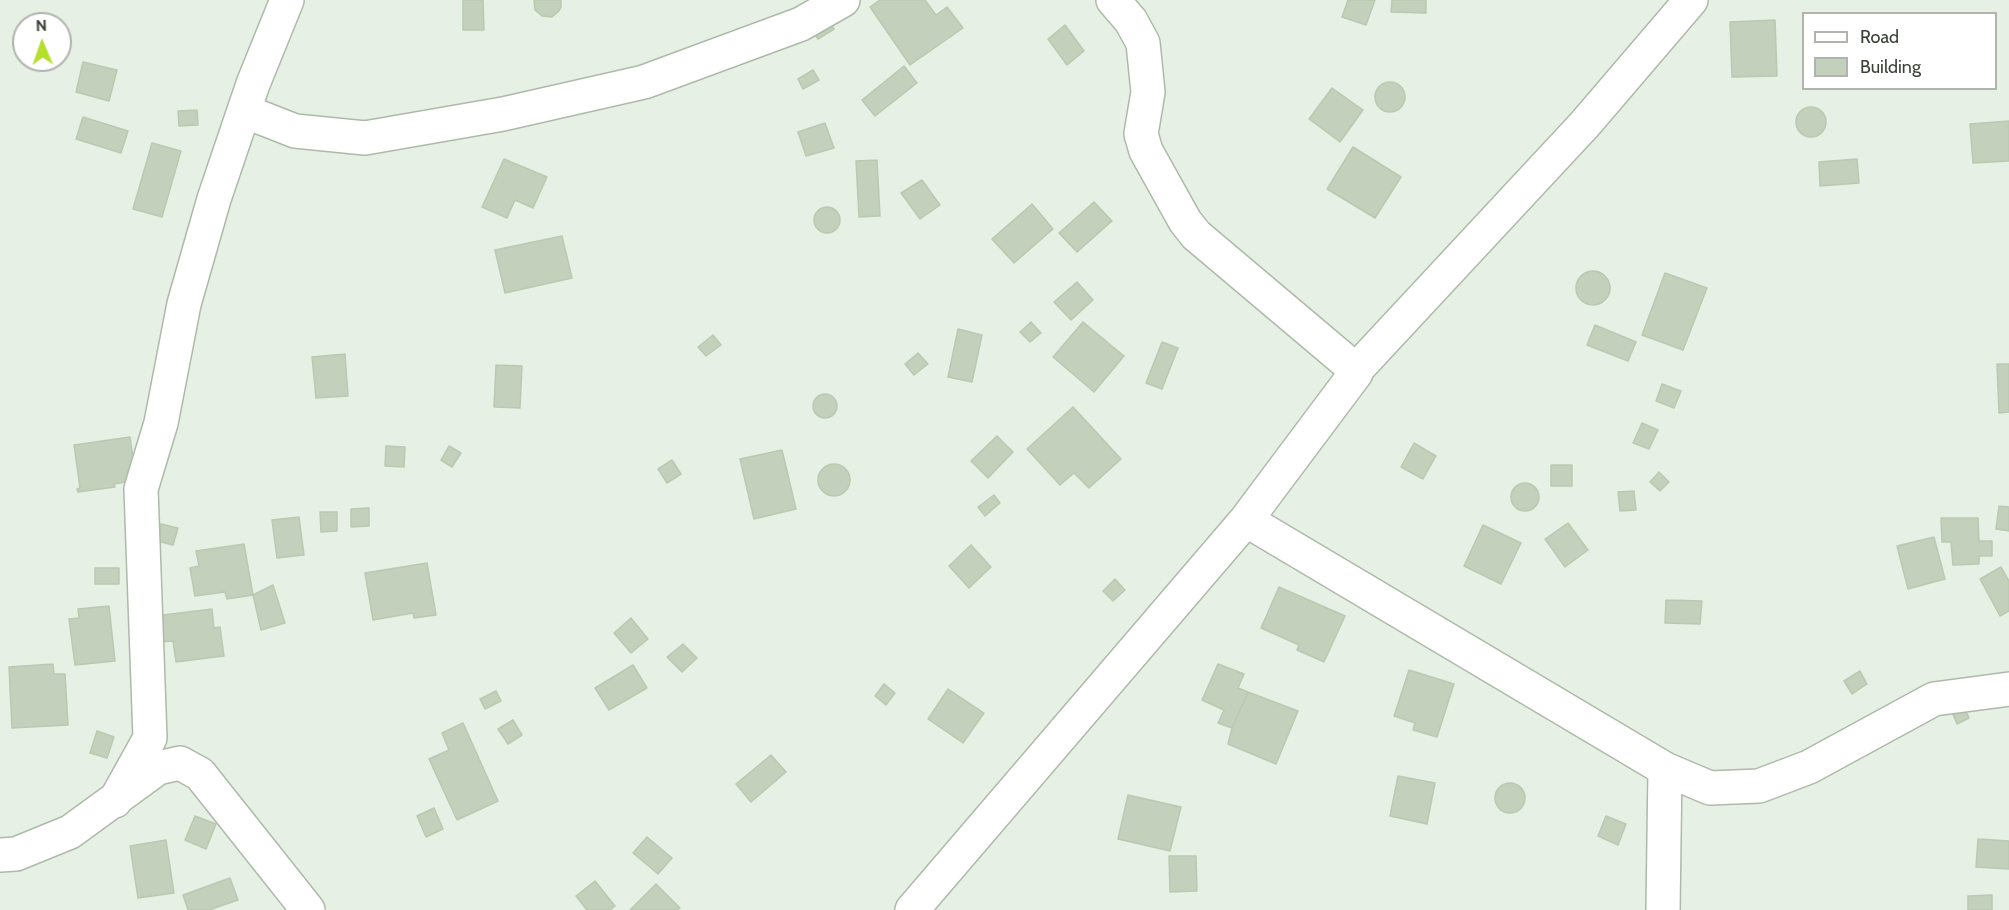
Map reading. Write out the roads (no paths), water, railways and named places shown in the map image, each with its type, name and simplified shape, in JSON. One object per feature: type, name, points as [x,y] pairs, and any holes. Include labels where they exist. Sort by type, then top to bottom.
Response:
[{"type":"street","points":[[115,801],[150,738],[141,489],[161,423],[184,303],[214,199],[244,111],[287,0]]},
{"type":"street","points":[[244,111],[296,131],[365,138],[503,114],[644,82],[801,24],[843,0]]},
{"type":"street","points":[[1113,0],[1131,21],[1143,43],[1148,93],[1142,134],[1146,152],[1185,221],[1196,235],[1356,370]]},
{"type":"street","points":[[912,910],[1246,520],[1356,370],[1585,124],[1690,0]]},
{"type":"street","points":[[1246,520],[1665,769],[1710,788],[1759,786],[1809,767],[1934,699],[2009,689]]},
{"type":"street","points":[[0,855],[16,854],[70,832],[158,768],[180,762],[200,774],[308,910]]},
{"type":"street","points":[[1663,910],[1665,769]]}]
